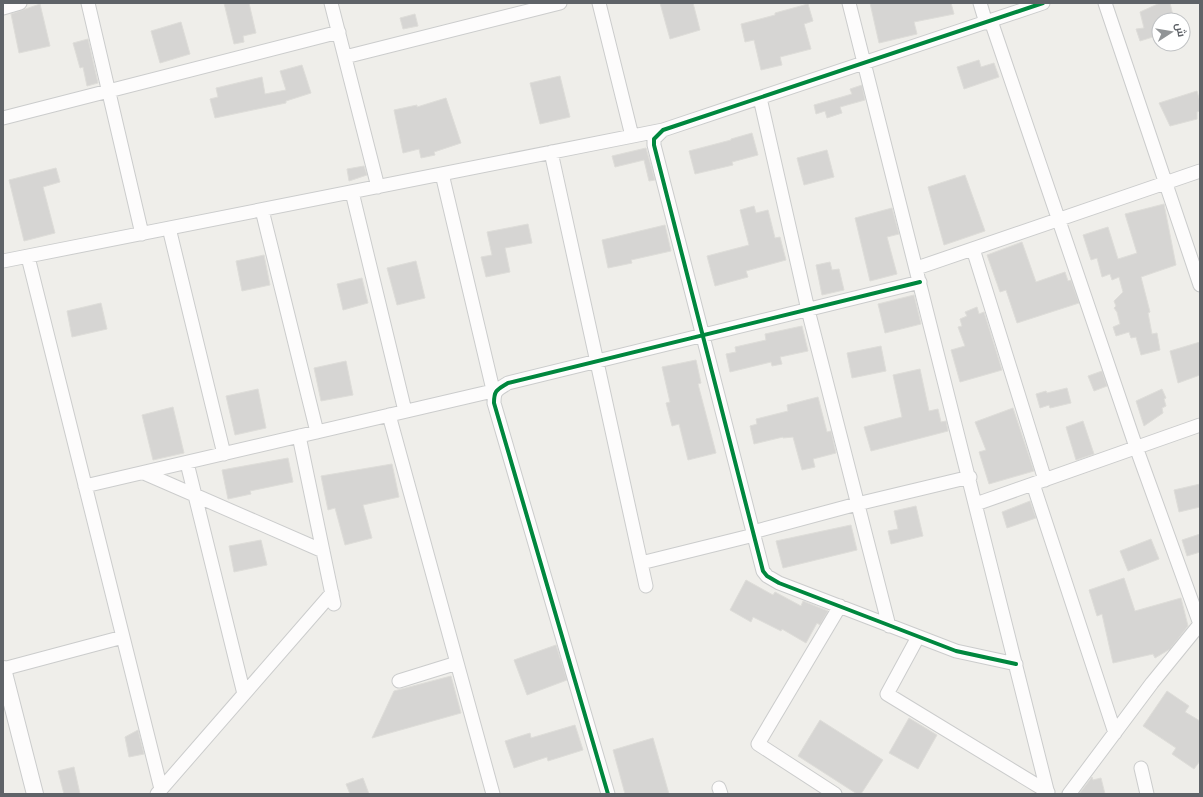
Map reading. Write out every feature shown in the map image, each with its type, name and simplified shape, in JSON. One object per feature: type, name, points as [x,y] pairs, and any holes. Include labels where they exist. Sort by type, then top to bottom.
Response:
[{"type":"street","points":[[3,8],[20,3]]},
{"type":"street","points":[[88,3],[142,234]]},
{"type":"street","points":[[331,3],[378,187]]},
{"type":"street","points":[[345,57],[560,3]]},
{"type":"street","points":[[599,3],[632,136]]},
{"type":"street","points":[[849,3],[970,477],[1048,793]]},
{"type":"street","points":[[980,3],[1058,219],[1136,447],[1200,624],[1152,683],[1068,794]]},
{"type":"street","points":[[3,262],[663,130],[865,64],[1043,3]]},
{"type":"street","points":[[1105,3],[1200,285]]},
{"type":"street","points":[[3,118],[339,32]]},
{"type":"street","points":[[760,98],[808,310],[889,626]]},
{"type":"street","points":[[663,130],[654,139],[654,145],[763,571],[767,576],[779,583],[956,651],[1016,664]]},
{"type":"street","points":[[551,152],[646,586]]},
{"type":"street","points":[[916,268],[1200,171]]},
{"type":"street","points":[[442,174],[495,391],[494,404],[608,794]]},
{"type":"street","points":[[352,192],[405,411]]},
{"type":"street","points":[[262,210],[316,432]]},
{"type":"street","points":[[169,228],[224,454]]},
{"type":"street","points":[[973,249],[1039,482],[1115,733]]},
{"type":"street","points":[[28,257],[123,637],[159,791]]},
{"type":"street","points":[[85,486],[495,391],[508,383],[920,282]]},
{"type":"street","points":[[389,415],[493,794]]},
{"type":"street","points":[[976,504],[1200,425]]},
{"type":"street","points":[[159,791],[244,694],[333,599],[299,436]]},
{"type":"street","points":[[187,463],[244,694]]},
{"type":"street","points":[[144,473],[323,551]]},
{"type":"street","points":[[641,563],[857,504],[970,477]]},
{"type":"street","points":[[835,794],[758,744],[840,606]]},
{"type":"street","points":[[35,794],[3,669],[123,637]]},
{"type":"street","points":[[918,637],[886,694],[1048,793]]},
{"type":"street","points":[[399,681],[457,663]]},
{"type":"street","points":[[1141,768],[1147,794]]},
{"type":"building","points":[[224,3],[249,3],[256,33],[243,36],[244,42],[234,44]]},
{"type":"building","points":[[660,3],[693,3],[700,30],[670,39]]},
{"type":"building","points":[[870,3],[951,3],[954,14],[914,22],[917,34],[879,43]]},
{"type":"building","points":[[1160,3],[1170,3],[1172,12],[1151,12],[1151,38],[1140,41],[1136,29],[1144,28],[1140,12]]},
{"type":"building","points":[[40,4],[50,46],[19,53],[11,14]]},
{"type":"building","points":[[808,4],[813,21],[804,24],[811,49],[780,57],[782,65],[761,70],[754,40],[745,42],[741,24]]},
{"type":"building","points":[[415,14],[418,26],[403,29],[400,18]]},
{"type":"building","points":[[181,22],[190,54],[160,63],[151,31]]},
{"type":"building","points":[[88,39],[98,83],[87,86],[83,67],[80,68],[73,43]]},
{"type":"building","points":[[979,60],[981,67],[994,63],[999,77],[964,89],[957,67]]},
{"type":"building","points":[[302,65],[311,93],[286,101],[286,103],[215,118],[210,99],[218,97],[216,88],[262,77],[265,94],[286,90],[280,71]]},
{"type":"building","points":[[560,76],[570,117],[540,124],[530,83]]},
{"type":"building","points":[[862,85],[865,100],[840,107],[842,113],[827,118],[825,111],[816,114],[814,105],[852,94],[850,89]]},
{"type":"building","points":[[1197,91],[1200,102],[1200,111],[1197,112],[1197,119],[1170,126],[1159,103]]},
{"type":"building","points":[[446,98],[461,143],[434,152],[435,155],[421,158],[419,149],[403,153],[394,110],[417,105],[417,107]]},
{"type":"building","points":[[752,133],[758,155],[732,162],[733,165],[695,174],[689,151]]},
{"type":"building","points":[[646,148],[655,180],[649,181],[644,160],[615,167],[612,156]]},
{"type":"building","points":[[827,150],[834,177],[804,185],[797,158]]},
{"type":"building","points":[[364,166],[367,175],[349,181],[347,169]]},
{"type":"building","points":[[56,168],[60,182],[43,187],[55,233],[24,241],[9,180]]},
{"type":"building","points":[[965,175],[985,231],[944,245],[928,187]]},
{"type":"building","points":[[1164,204],[1176,265],[1141,277],[1150,312],[1148,313],[1152,334],[1157,333],[1160,350],[1141,355],[1136,337],[1131,338],[1129,332],[1116,336],[1113,327],[1120,324],[1117,312],[1114,308],[1116,306],[1114,301],[1123,292],[1119,277],[1112,280],[1110,274],[1102,277],[1097,258],[1091,260],[1083,235],[1108,227],[1118,259],[1137,253],[1125,214]]},
{"type":"building","points":[[754,206],[756,213],[768,210],[775,238],[780,237],[786,260],[746,271],[748,277],[715,286],[707,256],[749,245],[740,210]]},
{"type":"building","points":[[892,208],[899,234],[887,237],[897,274],[870,281],[855,218]]},
{"type":"building","points":[[528,224],[532,243],[505,248],[510,272],[486,277],[481,257],[492,255],[487,232]]},
{"type":"building","points":[[665,225],[671,251],[631,260],[632,263],[608,268],[602,240]]},
{"type":"building","points":[[1022,242],[1036,282],[1065,272],[1068,281],[1071,280],[1079,303],[1017,323],[1006,290],[1000,292],[987,255]]},
{"type":"building","points":[[264,255],[270,285],[242,291],[236,261]]},
{"type":"building","points":[[416,261],[425,298],[397,305],[387,268]]},
{"type":"building","points":[[830,262],[832,270],[839,269],[844,290],[822,295],[816,265]]},
{"type":"building","points":[[362,278],[368,303],[343,310],[337,284]]},
{"type":"building","points":[[914,295],[921,324],[885,333],[878,304]]},
{"type":"building","points":[[101,303],[107,329],[72,337],[67,311]]},
{"type":"building","points":[[977,307],[979,314],[984,312],[1002,370],[960,382],[951,350],[965,346],[958,327],[962,326],[960,319],[967,316],[965,312]]},
{"type":"building","points":[[802,326],[808,351],[780,357],[782,364],[772,366],[771,362],[730,372],[726,354],[736,352],[735,347],[766,340],[765,334]]},
{"type":"building","points":[[1200,342],[1200,375],[1178,383],[1170,351]]},
{"type":"building","points":[[881,346],[886,371],[852,378],[847,353]]},
{"type":"building","points":[[696,360],[701,383],[698,384],[716,453],[688,460],[679,424],[672,426],[666,403],[670,402],[662,367]]},
{"type":"building","points":[[346,361],[353,395],[321,401],[314,368]]},
{"type":"building","points":[[920,369],[929,411],[938,409],[941,422],[946,421],[948,431],[871,451],[864,427],[902,417],[893,375]]},
{"type":"building","points":[[1102,371],[1107,386],[1094,391],[1088,376]]},
{"type":"building","points":[[1067,388],[1071,403],[1050,408],[1049,405],[1040,408],[1036,394]]},
{"type":"building","points":[[258,389],[266,428],[235,435],[226,396]]},
{"type":"building","points":[[1162,389],[1166,398],[1164,399],[1166,406],[1162,408],[1163,413],[1144,426],[1136,401]]},
{"type":"building","points":[[818,397],[827,432],[831,431],[836,453],[813,459],[815,467],[802,470],[793,437],[783,437],[754,444],[750,426],[757,424],[756,419],[788,411],[787,405]]},
{"type":"building","points":[[173,407],[184,453],[153,460],[142,415]]},
{"type":"building","points":[[1013,408],[1034,471],[989,484],[979,452],[986,450],[975,422]]},
{"type":"building","points":[[1083,421],[1094,454],[1076,460],[1066,427]]},
{"type":"building","points":[[288,458],[293,482],[250,491],[251,494],[228,499],[222,470]]},
{"type":"building","points":[[392,464],[399,497],[363,505],[372,538],[345,545],[335,508],[328,510],[321,476]]},
{"type":"building","points":[[1200,484],[1200,507],[1179,512],[1174,490]]},
{"type":"building","points":[[1030,501],[1036,518],[1007,528],[1002,512]]},
{"type":"building","points":[[916,506],[923,536],[891,544],[888,531],[898,529],[894,511]]},
{"type":"building","points":[[851,525],[857,550],[783,568],[776,541]]},
{"type":"building","points":[[1200,534],[1200,552],[1187,556],[1182,540]]},
{"type":"building","points":[[1151,539],[1159,559],[1128,571],[1120,551]]},
{"type":"building","points":[[261,540],[267,565],[234,572],[229,546]]},
{"type":"building","points":[[1124,578],[1135,611],[1181,598],[1188,626],[1170,649],[1155,658],[1153,654],[1113,663],[1102,614],[1097,616],[1089,590]]},
{"type":"building","points":[[746,580],[773,595],[775,592],[801,606],[803,601],[828,611],[820,625],[817,623],[806,643],[782,629],[781,631],[753,617],[751,622],[730,610]]},
{"type":"building","points":[[556,645],[567,680],[527,695],[514,660]]},
{"type":"building","points":[[451,676],[461,713],[372,738],[394,691]]},
{"type":"building","points":[[1167,691],[1189,706],[1185,712],[1200,721],[1200,761],[1194,769],[1172,754],[1176,748],[1143,726]]},
{"type":"building","points":[[909,718],[937,735],[918,769],[889,753]]},
{"type":"building","points":[[820,720],[883,760],[861,794],[857,794],[798,756]]},
{"type":"building","points":[[575,725],[583,750],[548,761],[547,757],[514,768],[505,741],[530,733],[531,738]]},
{"type":"building","points":[[138,730],[144,754],[129,757],[125,737]]},
{"type":"building","points":[[653,738],[669,794],[625,794],[613,750]]},
{"type":"building","points":[[74,767],[80,794],[64,794],[58,771]]},
{"type":"building","points":[[1092,777],[1093,780],[1101,778],[1105,794],[1079,794]]},
{"type":"building","points":[[363,778],[369,794],[350,794],[346,784]]},
{"type":"cycle path","points":[[1016,664],[956,651],[779,583],[767,576],[763,571],[654,145],[654,139],[663,130],[1043,3]]},
{"type":"cycle path","points":[[608,794],[494,403],[496,393],[508,383],[920,282]]}]
